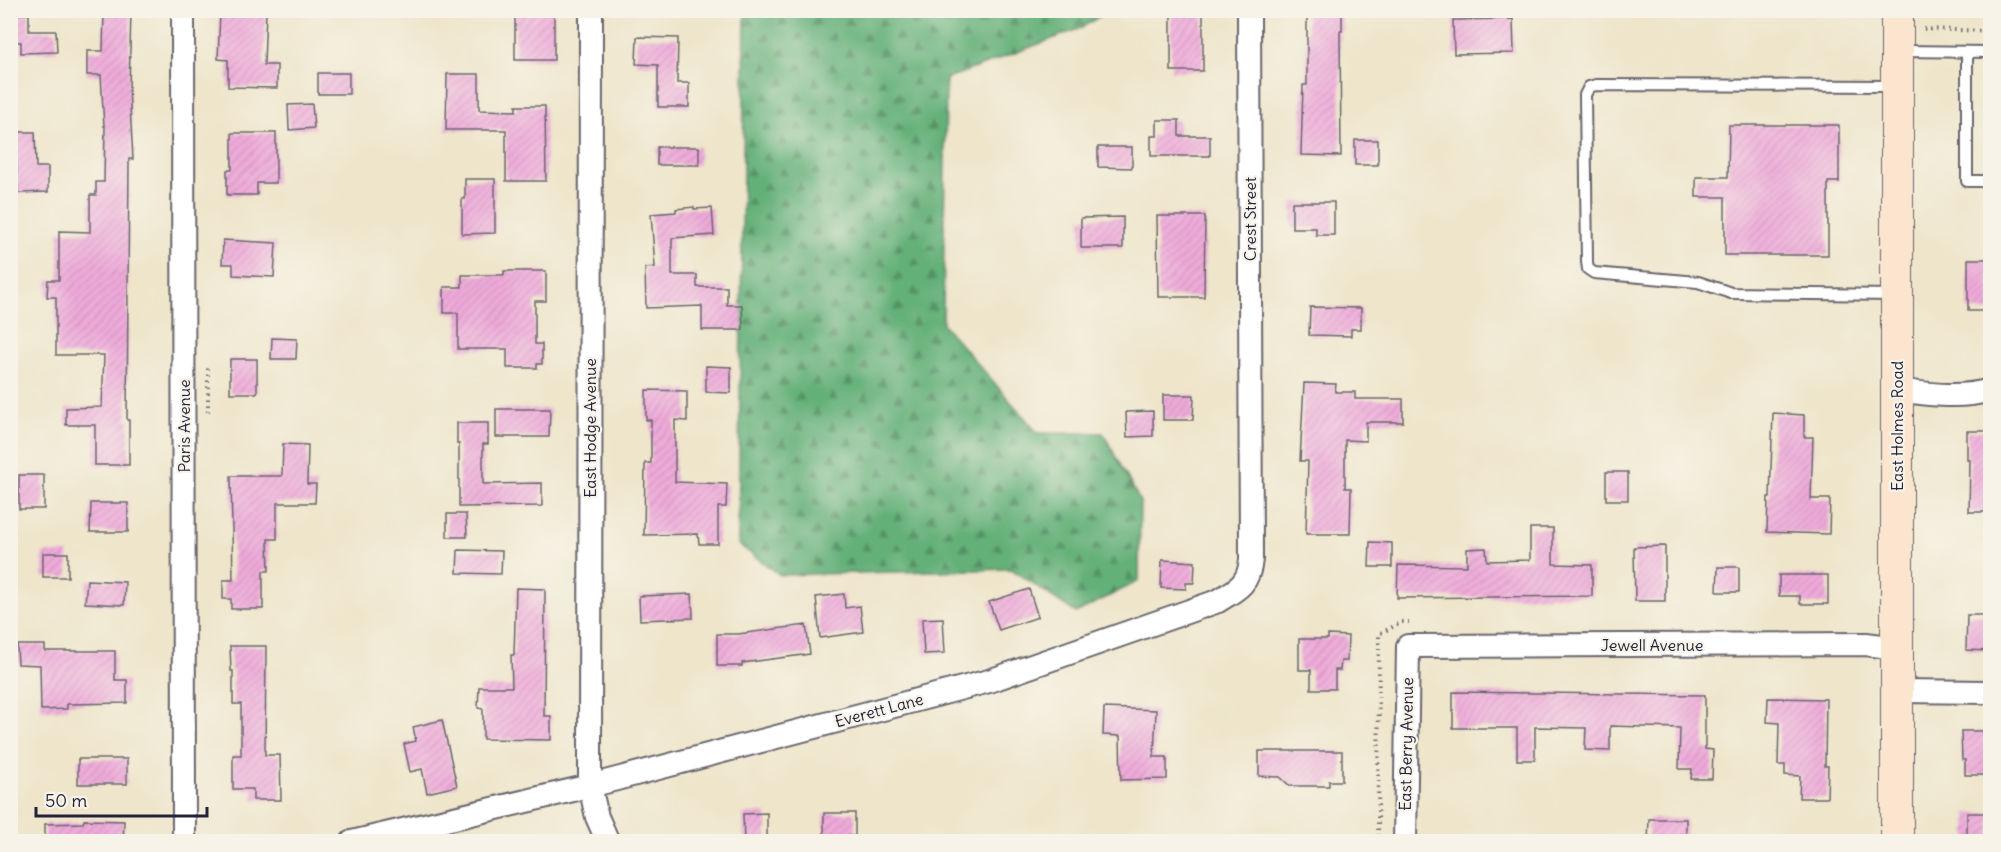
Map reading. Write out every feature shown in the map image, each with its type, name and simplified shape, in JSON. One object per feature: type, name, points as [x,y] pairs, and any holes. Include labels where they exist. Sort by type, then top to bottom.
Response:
[{"type":"street","name":"Paris Avenue","points":[[183,10],[184,842]]},
{"type":"street","name":"East Hodge Avenue","points":[[591,10],[590,786],[597,817],[608,842]]},
{"type":"street","name":"Crest Street","points":[[1249,10],[1251,428]]},
{"type":"street","name":"East Holmes Road","points":[[1897,10],[1897,842]]},
{"type":"street","points":[[1896,390],[1928,394],[1974,395],[1990,390]]},
{"type":"street","name":"Everett Lane","points":[[352,842],[590,786],[989,681],[1218,601],[1241,587],[1250,570],[1251,428]]},
{"type":"street","name":"Jewell Avenue","points":[[1408,646],[1866,644],[1897,648]]},
{"type":"street","name":"East Berry Avenue","points":[[1405,842],[1408,646]]},
{"type":"street","points":[[1898,691],[1990,692]]},
{"type":"lane","points":[[1897,51],[1990,52]]},
{"type":"lane","points":[[1967,52],[1966,182],[1990,182]]},
{"type":"lane","points":[[1897,86],[1596,85],[1589,87],[1586,95],[1587,262],[1588,269],[1594,273],[1698,282],[1731,293],[1897,295]]},
{"type":"path","points":[[1924,29],[1990,31]]},
{"type":"green space","points":[[745,11],[1108,11],[1081,28],[946,79],[943,324],[1038,433],[1103,433],[1140,501],[1139,581],[1076,613],[1011,569],[780,575],[738,544]]},
{"type":"building","points":[[104,10],[131,10],[129,89],[133,159],[129,159],[127,420],[129,420],[129,465],[95,465],[95,425],[66,425],[66,408],[102,407],[104,355],[56,355],[56,297],[47,297],[48,280],[59,280],[59,231],[90,232],[90,195],[96,195],[96,182],[104,182],[105,126],[101,75],[87,75],[87,51],[103,51]]},
{"type":"building","points":[[515,10],[554,10],[554,60],[515,60]]},
{"type":"building","points":[[1171,10],[1203,10],[1203,71],[1171,71]]},
{"type":"building","points":[[1307,10],[1342,10],[1342,31],[1340,31],[1341,156],[1301,155],[1303,85],[1307,85]]},
{"type":"building","points":[[220,11],[266,11],[264,65],[277,65],[277,88],[228,87],[228,60],[218,59]]},
{"type":"building","points":[[10,14],[29,14],[29,31],[56,31],[57,52],[21,53],[21,42],[10,42]]},
{"type":"building","points":[[1513,19],[1514,53],[1454,54],[1453,20]]},
{"type":"building","points":[[637,37],[678,38],[677,83],[689,83],[689,107],[658,107],[658,65],[636,64]]},
{"type":"building","points":[[318,73],[349,73],[349,94],[318,94]]},
{"type":"building","points":[[447,74],[479,74],[479,110],[516,111],[516,106],[545,106],[546,181],[506,181],[506,130],[446,130]]},
{"type":"building","points":[[312,104],[314,128],[289,130],[288,105]]},
{"type":"building","points":[[1157,120],[1179,120],[1179,136],[1210,136],[1210,156],[1151,156],[1151,136],[1157,136]]},
{"type":"building","points":[[1729,125],[1839,125],[1839,182],[1828,182],[1828,255],[1725,255],[1725,197],[1696,197],[1696,177],[1728,177]]},
{"type":"building","points":[[15,132],[35,132],[36,167],[48,167],[48,192],[18,193]]},
{"type":"building","points":[[232,133],[276,133],[276,183],[257,183],[257,195],[227,195],[227,170],[232,170]]},
{"type":"building","points":[[1355,140],[1378,140],[1378,165],[1355,165]]},
{"type":"building","points":[[657,147],[699,147],[699,165],[657,165]]},
{"type":"building","points":[[1098,147],[1132,147],[1132,168],[1098,167]]},
{"type":"building","points":[[465,179],[495,179],[495,233],[462,234],[462,199],[465,199]]},
{"type":"building","points":[[1292,202],[1334,202],[1334,235],[1316,235],[1316,228],[1292,228]]},
{"type":"building","points":[[694,207],[694,209],[712,208],[714,235],[672,238],[672,275],[697,275],[697,287],[727,287],[727,305],[742,305],[743,330],[702,330],[702,306],[646,308],[645,268],[655,267],[651,214],[676,212],[676,209]]},
{"type":"building","points":[[1157,216],[1205,216],[1204,297],[1158,297]]},
{"type":"building","points":[[1123,217],[1123,248],[1081,248],[1081,218]]},
{"type":"building","points":[[223,240],[276,243],[274,277],[233,275],[233,264],[222,264]]},
{"type":"building","points":[[1968,259],[1990,259],[1990,311],[1968,311]]},
{"type":"building","points":[[504,271],[546,271],[546,301],[535,301],[535,344],[542,344],[542,364],[537,364],[537,368],[507,368],[507,349],[458,349],[458,313],[444,313],[444,287],[462,287],[462,275],[504,275]]},
{"type":"building","points":[[1310,307],[1361,308],[1361,329],[1351,329],[1351,336],[1309,335]]},
{"type":"building","points":[[272,338],[297,339],[296,359],[271,359]]},
{"type":"building","points":[[230,359],[257,359],[257,393],[230,393]]},
{"type":"building","points":[[706,366],[731,367],[731,393],[706,392]]},
{"type":"building","points":[[1304,383],[1336,384],[1335,392],[1355,392],[1355,399],[1403,399],[1403,422],[1366,422],[1366,441],[1345,440],[1345,488],[1351,488],[1350,534],[1306,534],[1308,461],[1300,461]]},
{"type":"building","points":[[646,390],[687,391],[687,421],[675,420],[675,482],[727,484],[726,507],[718,507],[718,544],[699,544],[698,534],[644,535],[645,463],[651,463],[651,420],[646,420]]},
{"type":"building","points":[[1163,395],[1194,395],[1193,420],[1163,420]]},
{"type":"building","points":[[496,409],[550,409],[549,437],[496,437]]},
{"type":"building","points":[[1153,411],[1153,436],[1127,437],[1126,412]]},
{"type":"building","points":[[1773,413],[1804,415],[1804,437],[1813,437],[1811,499],[1830,499],[1829,534],[1767,532]]},
{"type":"building","points":[[457,423],[488,423],[488,444],[483,444],[483,484],[542,483],[542,506],[459,507]]},
{"type":"building","points":[[1967,431],[1990,431],[1990,512],[1969,512],[1970,460],[1967,460]]},
{"type":"building","points":[[283,444],[308,445],[307,484],[316,484],[315,503],[277,503],[277,539],[268,539],[269,571],[263,571],[263,609],[231,609],[231,599],[223,599],[223,580],[233,580],[231,476],[282,476]]},
{"type":"building","points":[[1606,472],[1628,472],[1628,500],[1606,500]]},
{"type":"building","points":[[19,475],[44,475],[44,509],[19,509]]},
{"type":"building","points":[[91,503],[128,503],[128,532],[90,532]]},
{"type":"building","points":[[447,514],[466,514],[467,537],[447,537]]},
{"type":"building","points":[[1530,528],[1553,528],[1553,564],[1592,565],[1592,596],[1397,598],[1398,565],[1467,566],[1467,549],[1486,548],[1487,561],[1530,560]]},
{"type":"building","points":[[1370,542],[1392,543],[1392,567],[1369,567]]},
{"type":"building","points":[[1665,546],[1665,601],[1635,601],[1634,547]]},
{"type":"building","points":[[458,550],[502,551],[501,574],[457,573]]},
{"type":"building","points":[[43,553],[68,553],[68,577],[43,577]]},
{"type":"building","points":[[1162,560],[1195,562],[1194,583],[1186,583],[1186,589],[1161,588]]},
{"type":"building","points":[[1718,567],[1739,567],[1739,592],[1717,592]]},
{"type":"building","points":[[1779,575],[1828,575],[1828,604],[1800,604],[1800,596],[1779,596]]},
{"type":"building","points":[[87,580],[125,582],[124,605],[85,603]]},
{"type":"building","points":[[516,588],[545,589],[544,716],[551,716],[551,740],[483,739],[483,709],[478,708],[479,687],[512,687],[511,655],[514,655]]},
{"type":"building","points":[[1029,589],[1038,617],[999,630],[989,602]]},
{"type":"building","points":[[692,594],[693,618],[640,620],[639,596]]},
{"type":"building","points":[[844,594],[845,608],[860,606],[863,632],[820,638],[816,597]]},
{"type":"building","points":[[1967,615],[1990,615],[1990,651],[1966,650]]},
{"type":"building","points":[[943,618],[945,653],[924,654],[922,619]]},
{"type":"building","points":[[806,625],[810,654],[742,663],[742,666],[717,666],[717,634],[738,634]]},
{"type":"building","points":[[1328,635],[1348,636],[1347,661],[1341,661],[1340,670],[1335,670],[1335,689],[1311,689],[1311,670],[1299,670],[1299,639],[1328,639]]},
{"type":"building","points":[[17,645],[45,645],[45,651],[115,651],[115,680],[127,680],[127,703],[67,704],[67,709],[41,710],[40,665],[18,664]]},
{"type":"building","points":[[230,646],[266,646],[265,755],[280,755],[281,800],[253,800],[253,789],[233,789],[233,755],[241,755],[241,704],[233,704]]},
{"type":"building","points":[[1453,692],[1705,695],[1705,749],[1713,750],[1712,779],[1691,779],[1692,769],[1679,769],[1680,728],[1610,726],[1610,751],[1585,750],[1586,728],[1535,727],[1535,760],[1517,760],[1517,728],[1453,728]]},
{"type":"building","points":[[1768,698],[1826,699],[1827,798],[1799,798],[1800,776],[1785,775],[1785,765],[1778,765],[1779,723],[1767,722]]},
{"type":"building","points":[[1104,708],[1156,710],[1154,757],[1167,757],[1167,779],[1121,780],[1120,736],[1103,735]]},
{"type":"building","points":[[442,720],[457,786],[427,793],[422,769],[410,772],[404,744],[416,741],[413,727]]},
{"type":"building","points":[[1961,731],[1990,731],[1990,775],[1965,775]]},
{"type":"building","points":[[1259,751],[1342,751],[1342,781],[1329,781],[1329,786],[1290,786],[1280,777],[1259,776]]},
{"type":"building","points":[[78,759],[127,759],[127,784],[78,784]]},
{"type":"building","points":[[767,813],[767,842],[744,842],[743,814]]},
{"type":"building","points":[[824,813],[855,813],[855,836],[824,836]]},
{"type":"building","points":[[1967,813],[1990,813],[1990,842],[1967,842]]},
{"type":"building","points":[[1649,819],[1686,819],[1686,842],[1648,842]]},
{"type":"building","points":[[84,820],[124,821],[123,842],[45,842],[45,824],[83,823]]}]
